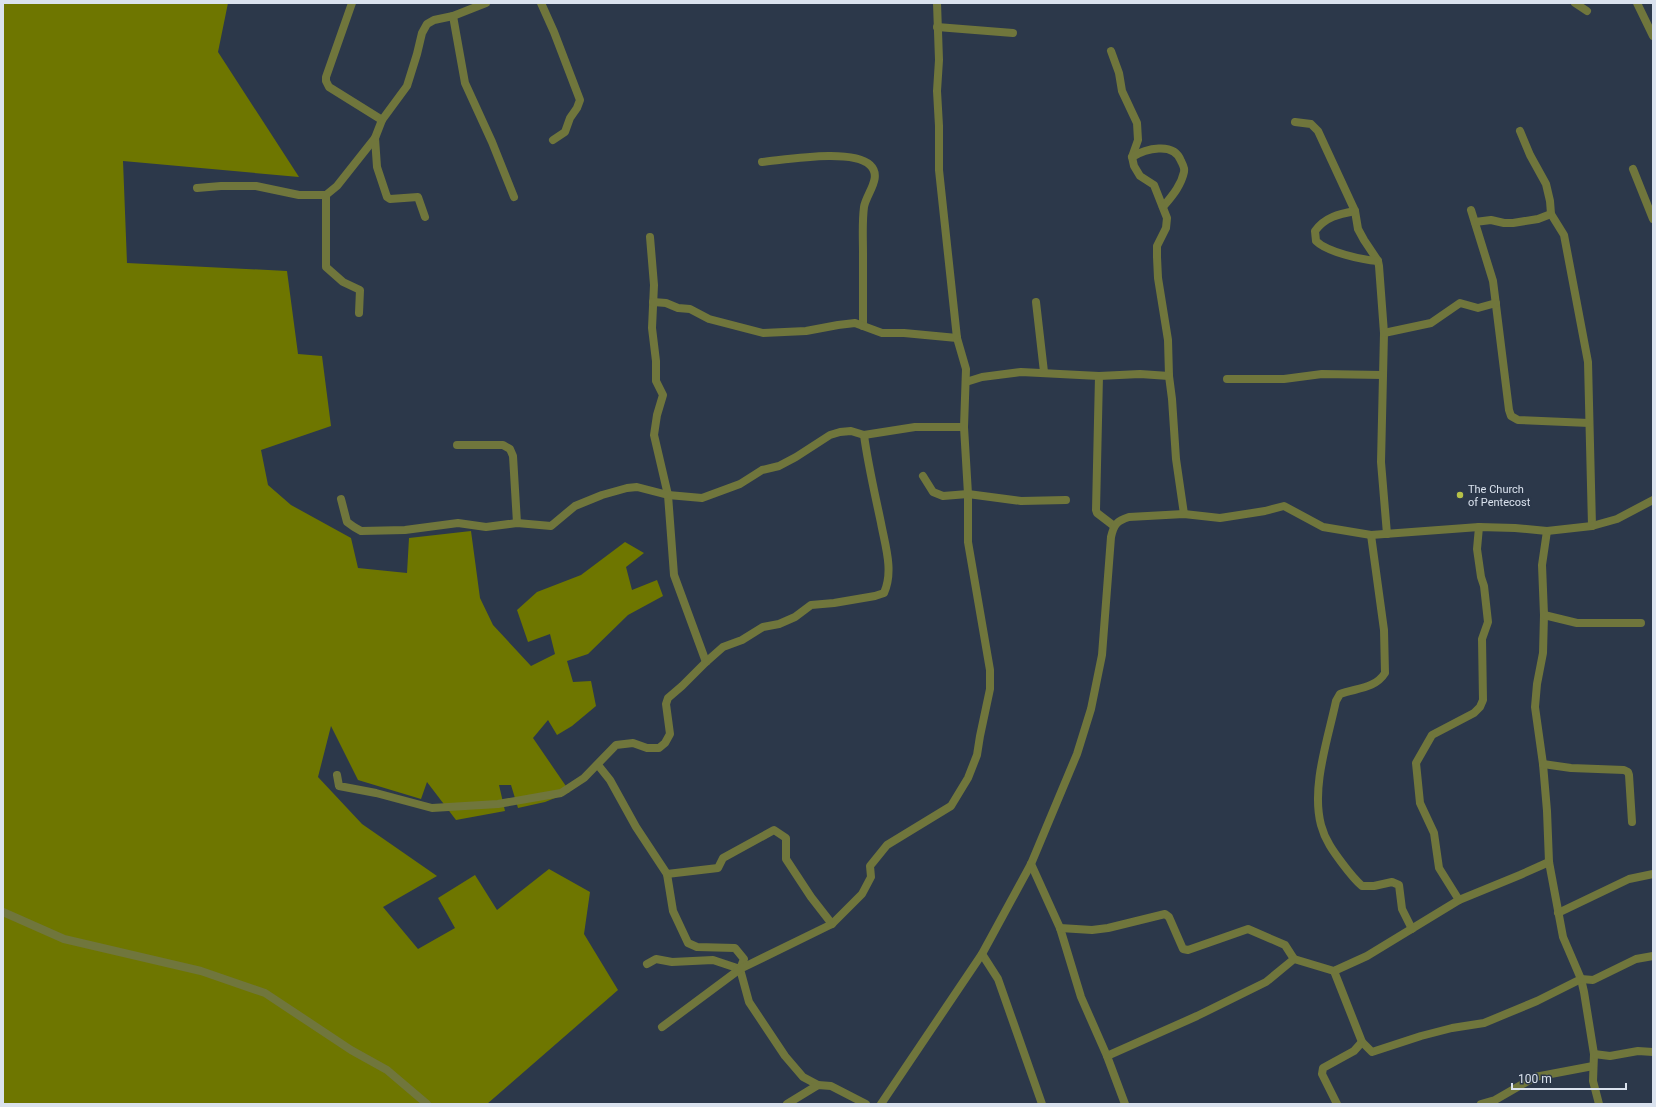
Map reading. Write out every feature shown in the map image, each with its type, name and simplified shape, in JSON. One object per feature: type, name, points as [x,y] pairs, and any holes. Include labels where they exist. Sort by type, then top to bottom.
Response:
[{"type":"street","points":[[352,3],[326,77],[326,81],[329,87],[382,120]]},
{"type":"street","points":[[425,217],[418,197],[387,197],[377,167],[376,138],[382,120],[407,86],[422,33],[427,24],[434,20],[453,16],[486,3]]},
{"type":"street","points":[[540,3],[554,32],[580,100],[578,108],[570,118],[565,132],[553,140]]},
{"type":"street","points":[[662,1027],[740,969],[832,924],[862,894],[871,877],[870,866],[887,845],[951,806],[968,778],[977,755],[990,683],[987,654],[968,542],[968,494],[964,427],[966,369],[957,338],[939,170],[937,91],[939,60],[937,3]]},
{"type":"street","points":[[1575,3],[1587,11]]},
{"type":"street","points":[[1637,3],[1653,36]]},
{"type":"street","points":[[453,16],[465,83],[492,142],[514,197]]},
{"type":"street","points":[[937,27],[1013,32]]},
{"type":"street","points":[[1110,51],[1119,73],[1122,91],[1137,122],[1138,140],[1132,157],[1134,166],[1140,176],[1154,185],[1168,218],[1166,228],[1157,246],[1158,278],[1168,340],[1169,376],[1176,459],[1184,514]]},
{"type":"street","points":[[1295,122],[1310,124],[1318,131],[1355,211],[1358,229],[1378,261],[1381,273],[1384,333],[1381,462],[1387,534]]},
{"type":"street","points":[[1520,131],[1530,155],[1546,184],[1551,214],[1564,235],[1585,342],[1588,362],[1592,526]]},
{"type":"street","points":[[197,188],[256,186],[299,195],[326,195],[336,186],[376,138]]},
{"type":"street","points":[[1132,157],[1139,153],[1161,148],[1168,149],[1180,157],[1185,170],[1182,180],[1179,188],[1163,206]]},
{"type":"street","points":[[762,162],[823,156],[852,157],[869,164],[874,171],[874,183],[864,206],[863,326]]},
{"type":"street","points":[[1633,169],[1653,219]]},
{"type":"street","points":[[326,195],[326,267],[343,282],[360,290],[359,313]]},
{"type":"street","points":[[1471,210],[1489,266],[1496,303],[1511,416],[1518,420],[1589,423]]},
{"type":"street","points":[[1355,211],[1340,214],[1322,222],[1315,231],[1316,240],[1345,255],[1378,261]]},
{"type":"street","points":[[1475,222],[1491,220],[1504,223],[1513,223],[1538,219],[1551,214]]},
{"type":"street","points":[[650,237],[654,285],[652,328],[656,361],[656,381],[663,395],[657,415],[654,436],[668,495],[674,575],[706,662]]},
{"type":"street","points":[[653,302],[666,303],[678,308],[690,309],[709,319],[763,333],[806,330],[838,324],[855,323],[882,333],[904,332],[957,338]]},
{"type":"street","points":[[1036,302],[1044,372]]},
{"type":"street","points":[[1384,333],[1431,324],[1460,303],[1478,308],[1496,303]]},
{"type":"street","points":[[966,382],[982,377],[1021,372],[1099,376],[1140,374],[1169,376]]},
{"type":"street","points":[[1227,379],[1284,379],[1322,374],[1382,375]]},
{"type":"street","points":[[1099,376],[1096,510],[1097,513],[1114,526]]},
{"type":"street","points":[[341,499],[347,522],[361,531],[405,530],[458,523],[486,527],[517,524],[550,526],[575,506],[602,495],[627,488],[637,487],[668,495],[702,498],[740,484],[762,470],[779,466],[830,435],[851,431],[864,435],[915,427],[964,427]]},
{"type":"street","points":[[337,774],[339,786],[376,793],[432,808],[498,804],[561,793],[584,778],[616,745],[633,743],[646,748],[659,748],[665,743],[670,734],[666,704],[668,698],[723,648],[742,640],[762,627],[784,622],[812,605],[834,603],[884,593],[887,586],[888,576],[886,552],[867,460],[864,435]]},
{"type":"street","points":[[456,445],[503,445],[510,449],[513,456],[517,524]]},
{"type":"street","points":[[923,476],[933,492],[943,496],[968,494],[1021,501],[1066,500]]},
{"type":"street","points":[[881,1104],[982,954],[1031,864],[1077,754],[1091,709],[1102,655],[1111,537],[1114,526],[1121,520],[1129,517],[1184,514],[1220,518],[1284,506],[1323,527],[1371,535],[1479,527],[1515,528],[1547,532],[1592,526],[1617,519],[1653,500]]},
{"type":"street","points":[[1458,900],[1439,868],[1434,834],[1420,803],[1416,763],[1422,750],[1432,735],[1474,713],[1480,708],[1483,700],[1484,681],[1482,639],[1488,622],[1484,586],[1481,577],[1477,549],[1479,527]]},
{"type":"street","points":[[1547,532],[1542,565],[1544,615],[1543,653],[1537,684],[1535,707],[1548,811],[1549,862],[1558,913],[1564,936],[1582,979],[1594,1054],[1593,1081],[1599,1104]]},
{"type":"street","points":[[1371,535],[1384,630],[1384,673],[1381,679],[1376,682],[1358,690],[1340,694],[1336,702],[1320,771],[1318,800],[1321,825],[1329,845],[1354,879],[1362,886],[1374,886],[1392,882],[1399,885],[1402,909],[1412,929]]},
{"type":"street","points":[[1544,615],[1577,623],[1641,623]]},
{"type":"street","points":[[1543,764],[1571,768],[1624,770],[1628,772],[1632,822]]},
{"type":"street","points":[[598,765],[610,780],[636,827],[667,874],[673,912],[688,943],[696,947],[735,948],[744,959],[740,969],[749,1002],[785,1056],[803,1077],[818,1085],[831,1086],[866,1104]]},
{"type":"street","points":[[667,874],[718,868],[723,858],[774,830],[786,838],[786,859],[811,897],[832,924]]},
{"type":"street","points":[[1060,928],[1086,930],[1108,928],[1165,914],[1169,917],[1183,949],[1188,950],[1248,929],[1285,945],[1294,959],[1334,971],[1367,956],[1458,900],[1549,862]]},
{"type":"street","points":[[1031,864],[1060,928],[1081,997],[1107,1056],[1125,1104]]},
{"type":"street","points":[[1558,913],[1629,879],[1653,874]]},
{"type":"street","points":[[3,912],[64,940],[201,971],[265,993],[351,1050],[387,1070],[427,1104]]},
{"type":"street","points":[[982,954],[998,979],[1042,1104]]},
{"type":"street","points":[[1334,971],[1362,1042],[1372,1052],[1420,1036],[1452,1028],[1484,1023],[1537,1001],[1582,979],[1593,980],[1636,959],[1653,956]]},
{"type":"street","points":[[648,964],[656,959],[672,962],[713,960],[740,969]]},
{"type":"street","points":[[1107,1056],[1197,1016],[1266,982],[1294,959]]},
{"type":"street","points":[[1337,1104],[1322,1074],[1323,1068],[1354,1051],[1362,1042]]},
{"type":"street","points":[[1594,1054],[1610,1056],[1638,1051],[1653,1052]]},
{"type":"street","points":[[1481,1104],[1496,1100],[1535,1077],[1593,1066]]},
{"type":"street","points":[[787,1104],[818,1085]]},
{"type":"shaded area","points":[[3,3],[228,3],[218,52],[299,177],[123,161],[127,263],[287,271],[298,354],[322,356],[331,426],[261,450],[268,485],[291,505],[351,538],[358,568],[407,573],[409,538],[471,531],[480,598],[493,625],[531,666],[555,654],[550,634],[528,642],[517,610],[537,592],[581,575],[625,542],[644,553],[626,567],[632,590],[657,580],[663,596],[628,615],[588,654],[567,661],[573,682],[591,681],[596,706],[572,726],[557,735],[548,720],[533,738],[570,792],[545,802],[518,808],[511,785],[499,785],[505,811],[456,820],[427,782],[421,799],[358,780],[331,726],[318,777],[362,824],[437,876],[383,907],[418,949],[455,928],[438,898],[475,875],[497,910],[549,869],[590,892],[584,934],[618,990],[487,1104],[3,1104]]},
{"type":"place","name":"The Church of Pentecost","points":[[1460,495]]}]
